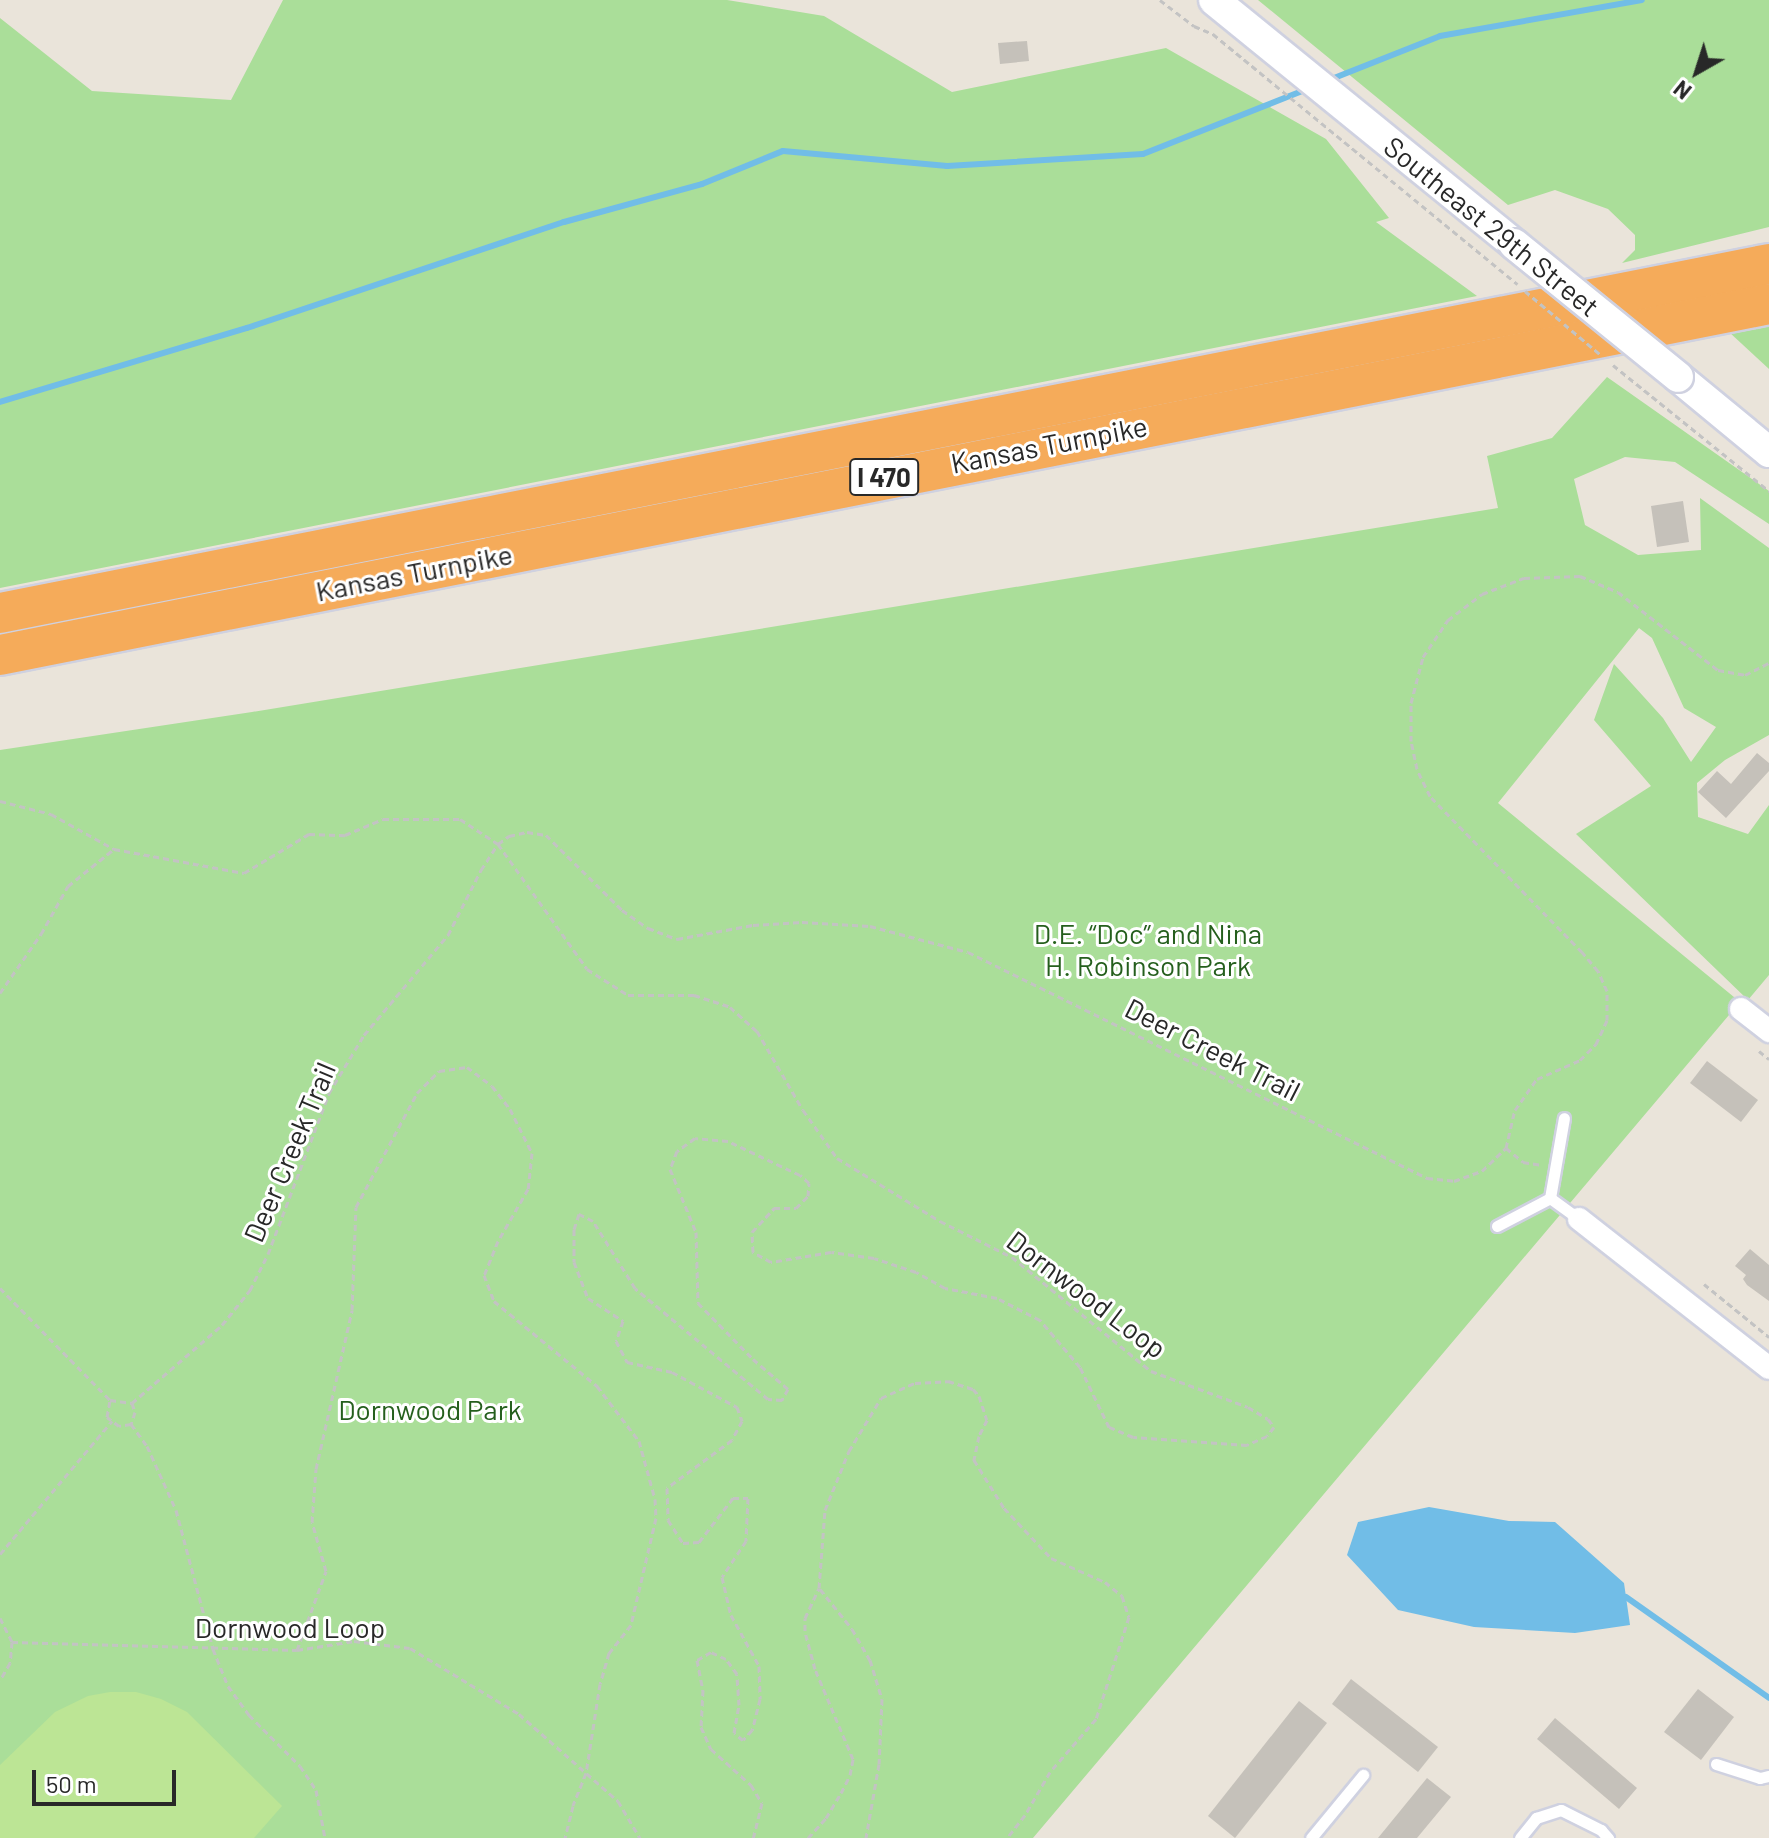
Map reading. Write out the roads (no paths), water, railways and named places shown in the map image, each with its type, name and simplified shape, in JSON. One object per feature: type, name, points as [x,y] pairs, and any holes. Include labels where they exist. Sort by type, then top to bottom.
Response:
[{"type":"highway","name":"Kansas Turnpike","points":[[0,613],[1769,264]]},
{"type":"highway","name":"Kansas Turnpike","points":[[0,655],[1769,304]]},
{"type":"main road","name":"Southeast 29th Street","points":[[1214,0],[1769,452]]},
{"type":"street","points":[[1741,1009],[1769,1031]]},
{"type":"street","points":[[1579,1219],[1769,1368]]},
{"type":"lane","points":[[1550,1198],[1564,1118]]},
{"type":"lane","points":[[1550,1198],[1579,1219]]},
{"type":"lane","points":[[1497,1226],[1550,1198]]},
{"type":"lane","points":[[1716,1764],[1760,1778],[1769,1776]]},
{"type":"lane","points":[[1311,1838],[1363,1775]]},
{"type":"lane","points":[[1520,1838],[1536,1818],[1561,1810],[1601,1830],[1608,1838]]},
{"type":"water","points":[[1429,1507],[1509,1521],[1555,1522],[1624,1583],[1630,1625],[1575,1633],[1474,1627],[1398,1610],[1347,1555],[1358,1522]]},
{"type":"waterway","points":[[1329,80],[1440,36],[1642,0]]},
{"type":"waterway","points":[[0,402],[247,328],[564,222],[702,184],[783,151],[947,166],[1143,154],[1307,89]]},
{"type":"waterway","points":[[1626,1597],[1769,1698]]},
{"type":"park label","name":"D.E. “Doc” and Nina H. Robinson Park","points":[[1148,949]]},
{"type":"park label","name":"Dornwood Park","points":[[430,1409]]}]
